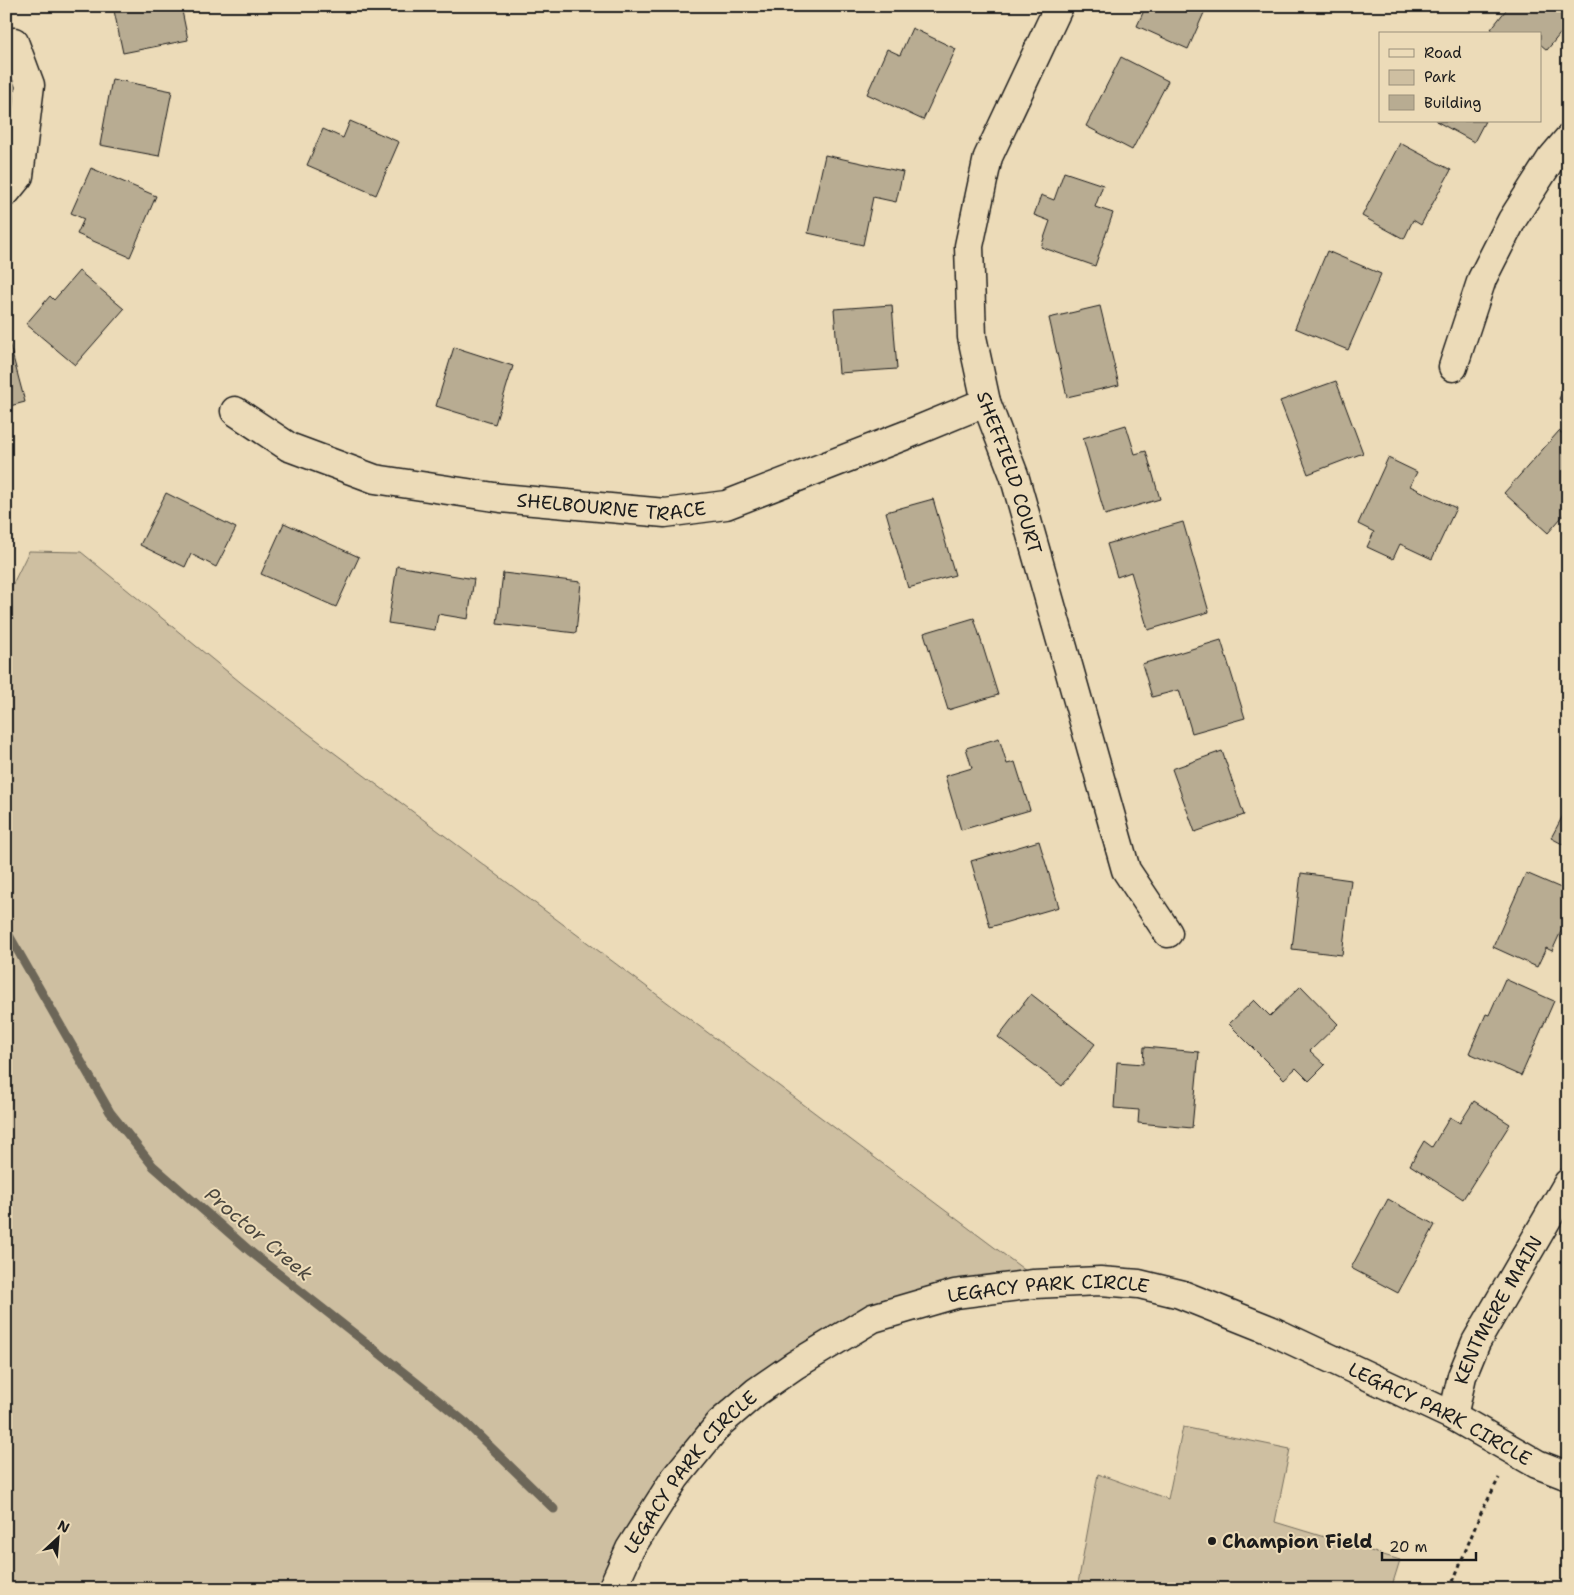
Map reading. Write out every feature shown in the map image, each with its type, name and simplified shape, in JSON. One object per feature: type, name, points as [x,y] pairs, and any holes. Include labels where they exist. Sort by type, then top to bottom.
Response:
[{"type":"street","name":"SHEFFIELD COURT","points":[[1059,6],[988,157],[969,246],[972,337],[986,402],[1014,475],[1126,870],[1168,933]]},
{"type":"street","points":[[6,192],[18,176],[30,85],[14,42]]},
{"type":"street","points":[[1453,367],[1482,279],[1512,220],[1551,159],[1568,139]]},
{"type":"street","name":"SHELBOURNE TRACE","points":[[236,411],[289,446],[376,479],[501,498],[665,513],[726,505],[986,402]]},
{"type":"street","name":"KENTMERE MAIN","points":[[1454,1416],[1462,1376],[1476,1342],[1568,1182]]},
{"type":"street","name":"LEGACY PARK CIRCLE","points":[[612,1589],[630,1549],[675,1478],[720,1423],[756,1392],[795,1365],[872,1318],[955,1294],[1034,1284],[1100,1281],[1139,1284],[1180,1294],[1270,1330],[1454,1416],[1537,1464],[1568,1476]]},
{"type":"path","points":[[1450,1589],[1480,1515],[1499,1478]]},
{"type":"green space","points":[[29,551],[81,552],[245,686],[1050,1289],[891,1299],[756,1383],[603,1589],[6,1589],[6,598]]},
{"type":"green space","name":"Champion Field","points":[[1183,1427],[1290,1449],[1275,1522],[1400,1560],[1391,1589],[1077,1589],[1098,1474],[1168,1499]]},
{"type":"building","points":[[113,6],[181,6],[188,40],[123,53]]},
{"type":"building","points":[[964,6],[979,6],[977,12]]},
{"type":"building","points":[[1146,6],[1207,6],[1188,49],[1137,26]]},
{"type":"building","points":[[1509,6],[1568,6],[1568,24],[1547,50],[1542,46],[1542,32],[1495,32],[1491,29]]},
{"type":"building","points":[[912,28],[956,49],[923,120],[867,94],[887,49],[900,55]]},
{"type":"building","points":[[1121,57],[1168,81],[1132,150],[1086,126]]},
{"type":"building","points":[[112,79],[172,91],[159,156],[100,145]]},
{"type":"building","points":[[350,121],[399,142],[376,195],[307,165],[323,129],[343,138]]},
{"type":"building","points":[[1438,122],[1484,122],[1474,142]]},
{"type":"building","points":[[1400,143],[1451,170],[1421,225],[1413,220],[1404,239],[1362,216]]},
{"type":"building","points":[[825,155],[903,172],[896,202],[873,197],[863,245],[808,233]]},
{"type":"building","points":[[91,168],[156,196],[130,257],[77,234],[84,219],[71,213]]},
{"type":"building","points":[[1064,172],[1103,185],[1095,207],[1113,213],[1095,266],[1041,247],[1050,221],[1034,215],[1041,195],[1054,200]]},
{"type":"building","points":[[1327,251],[1381,274],[1348,350],[1295,328]]},
{"type":"building","points":[[79,271],[124,309],[75,365],[26,324],[50,296],[54,300]]},
{"type":"building","points":[[892,305],[897,369],[839,373],[834,309]]},
{"type":"building","points":[[1100,306],[1119,385],[1067,397],[1049,318]]},
{"type":"building","points":[[9,342],[25,402],[6,407],[6,343]]},
{"type":"building","points":[[454,347],[513,366],[495,424],[436,406]]},
{"type":"building","points":[[1568,379],[1568,403],[1559,399]]},
{"type":"building","points":[[1336,381],[1363,453],[1308,474],[1280,401]]},
{"type":"building","points":[[1126,425],[1135,454],[1146,451],[1160,499],[1105,515],[1083,438]]},
{"type":"building","points":[[1559,431],[1568,439],[1568,510],[1548,533],[1504,493]]},
{"type":"building","points":[[1388,458],[1417,472],[1410,486],[1456,508],[1432,559],[1400,544],[1393,559],[1367,547],[1374,532],[1358,524]]},
{"type":"building","points":[[166,493],[236,528],[216,567],[191,554],[185,567],[140,545]]},
{"type":"building","points":[[933,499],[955,575],[908,588],[886,512]]},
{"type":"building","points":[[1183,522],[1209,612],[1148,630],[1131,572],[1117,577],[1107,544]]},
{"type":"building","points":[[284,523],[359,557],[336,607],[261,574]]},
{"type":"building","points":[[397,566],[474,579],[468,619],[438,614],[435,630],[388,623]]},
{"type":"building","points":[[503,573],[581,582],[576,633],[497,624]]},
{"type":"building","points":[[974,618],[998,695],[948,710],[924,633]]},
{"type":"building","points":[[1221,640],[1245,718],[1192,733],[1179,690],[1152,697],[1142,664]]},
{"type":"building","points":[[999,738],[1007,764],[1015,762],[1030,810],[961,830],[945,776],[972,768],[966,748]]},
{"type":"building","points":[[1222,751],[1244,815],[1195,832],[1172,769]]},
{"type":"building","points":[[1568,806],[1568,847],[1551,838]]},
{"type":"building","points":[[1039,841],[1059,907],[990,927],[971,861]]},
{"type":"building","points":[[1301,873],[1351,880],[1342,955],[1292,949]]},
{"type":"building","points":[[1526,873],[1568,891],[1568,916],[1552,951],[1546,948],[1537,967],[1493,947]]},
{"type":"building","points":[[1505,979],[1554,1001],[1521,1076],[1469,1053],[1486,1014],[1489,1015]]},
{"type":"building","points":[[1301,986],[1338,1024],[1310,1051],[1325,1065],[1309,1081],[1296,1068],[1284,1079],[1229,1024],[1254,1000],[1270,1016]]},
{"type":"building","points":[[1031,994],[1095,1044],[1062,1086],[998,1037]]},
{"type":"building","points":[[1144,1047],[1199,1052],[1192,1128],[1138,1123],[1139,1110],[1114,1108],[1117,1062],[1143,1064]]},
{"type":"building","points":[[1474,1101],[1510,1124],[1463,1199],[1410,1165],[1424,1141],[1432,1147],[1450,1117],[1460,1123]]},
{"type":"building","points":[[1388,1199],[1435,1225],[1398,1293],[1351,1268]]},
{"type":"waterway","name":"Proctor Creek","points":[[6,930],[110,1112],[153,1166],[251,1252],[466,1423],[554,1509]]},
{"type":"place","name":"Champion Field","points":[[1212,1541]]}]
